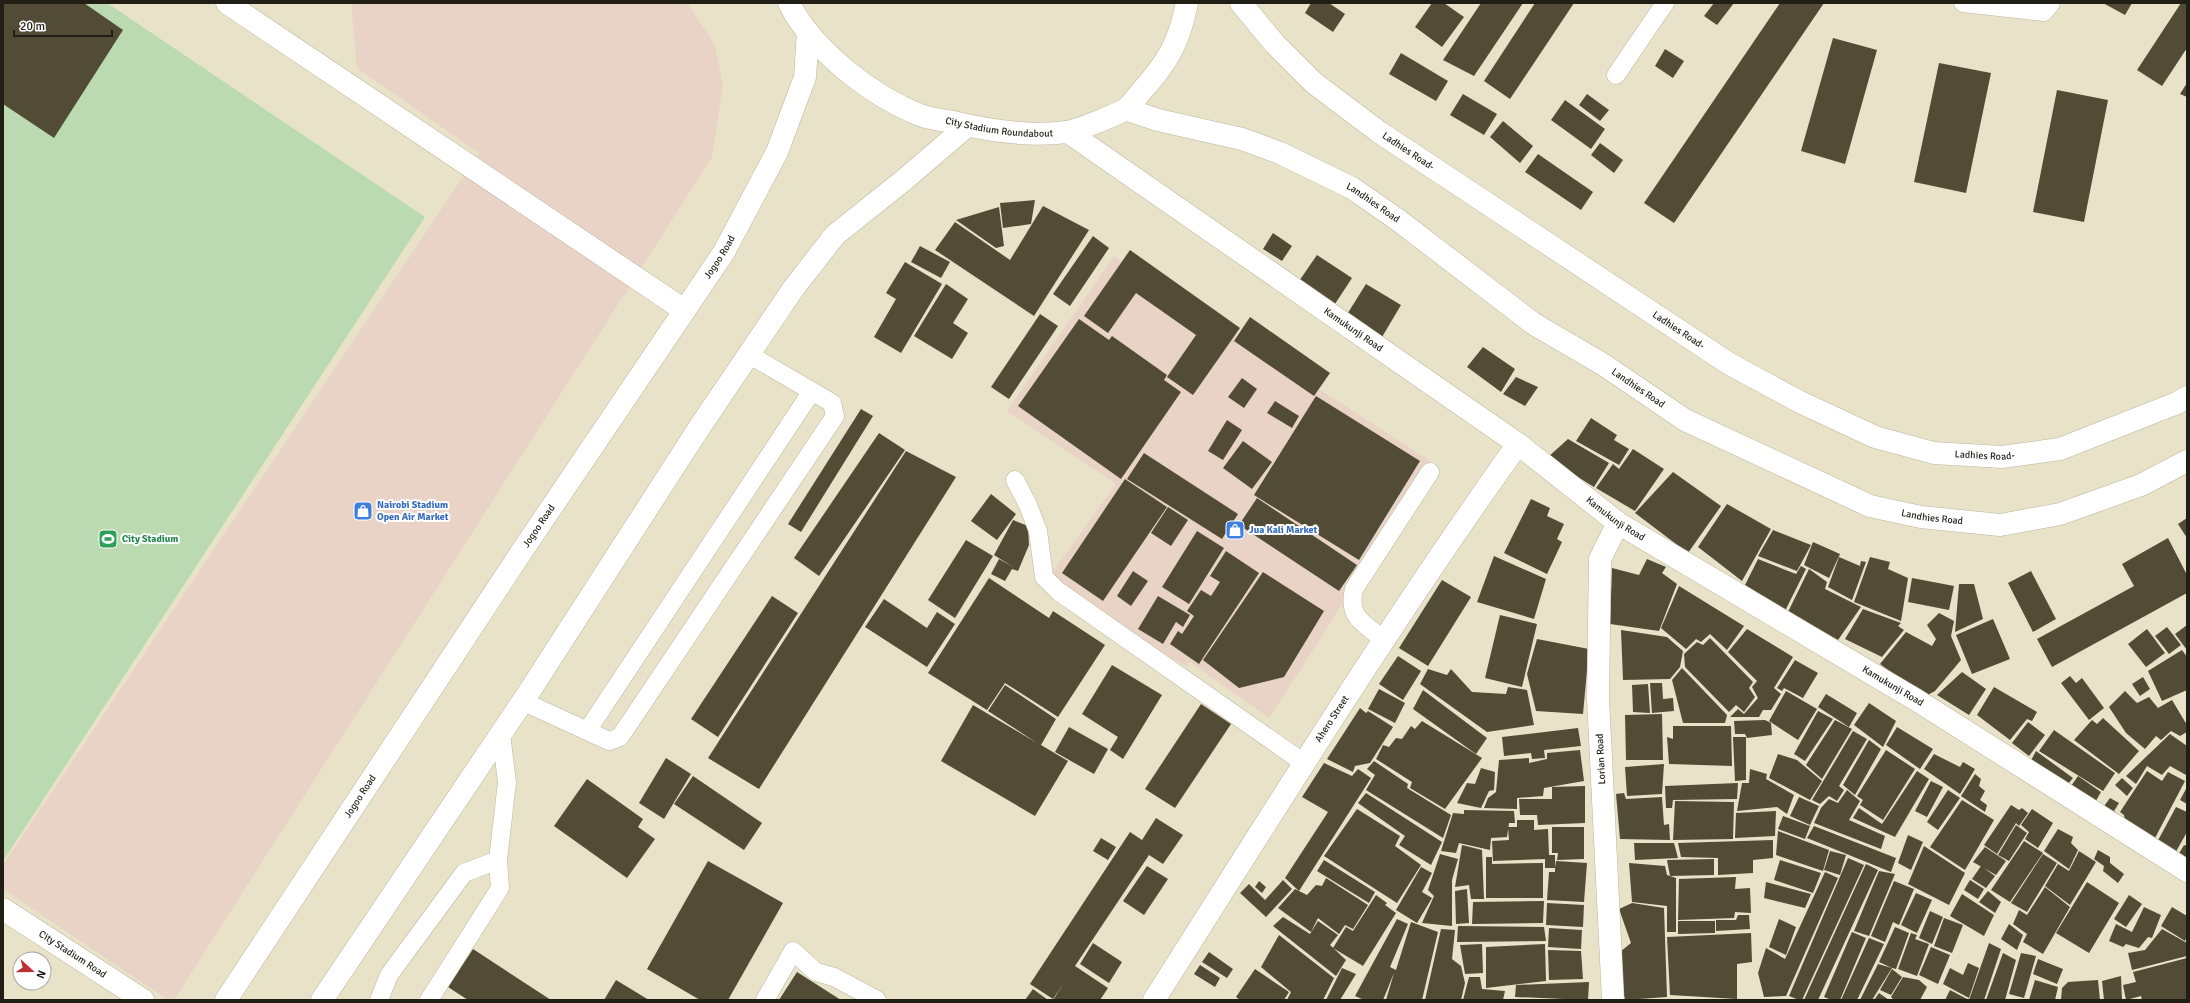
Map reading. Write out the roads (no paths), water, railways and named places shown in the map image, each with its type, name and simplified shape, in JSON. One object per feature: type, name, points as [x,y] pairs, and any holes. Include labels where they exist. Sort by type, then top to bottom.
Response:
[{"type":"main road","points":[[226,3],[684,310]]},
{"type":"main road","name":"City Stadium Roundabout","points":[[789,3],[797,19],[808,32],[841,65],[880,95],[921,116],[998,132],[1068,132],[1125,110],[1162,68],[1181,31],[1187,3]]},
{"type":"main road","name":"Ladhies Road-","points":[[1241,3],[1274,43],[1314,83],[1379,132],[1728,363],[1798,401],[1875,437],[1934,453],[2009,456],[2060,449],[2177,403],[2187,397]]},
{"type":"main road","name":"Jogoo Road","points":[[226,1000],[724,252],[777,152],[805,77],[808,32]]},
{"type":"main road","name":"Landhies Road","points":[[1125,110],[1158,120],[1242,139],[1280,153],[1352,188],[1398,220],[1534,324],[1604,365],[1685,420],[1870,506],[1920,517],[2000,525],[2060,514],[2141,485],[2187,461]]},
{"type":"main road","points":[[322,1000],[522,701],[792,289],[835,235],[904,180],[967,126]]},
{"type":"main road","name":"Kamukunji Road","points":[[1068,132],[1518,444],[1618,522],[1918,701],[2187,871]]},
{"type":"main road","name":"Ahero Street","points":[[1154,1000],[1304,763],[1448,541],[1518,444]]},
{"type":"main road","name":"Lorian Road","points":[[1613,1000],[1598,691],[1600,559],[1618,522]]},
{"type":"main road","name":"City Stadium Road","points":[[3,909],[143,1000]]},
{"type":"lane","points":[[1616,75],[1664,3]]},
{"type":"lane","points":[[1962,3],[2044,12],[2051,3]]},
{"type":"lane","points":[[522,701],[608,741],[620,737],[835,416],[832,403],[748,354]]},
{"type":"lane","points":[[587,731],[812,391]]},
{"type":"lane","points":[[1384,640],[1356,617],[1351,603],[1354,590],[1430,472]]},
{"type":"lane","points":[[1015,480],[1028,505],[1038,531],[1044,577],[1058,591],[1304,763]]},
{"type":"lane","points":[[429,1000],[500,888],[498,860],[507,782],[500,734]]},
{"type":"lane","points":[[380,1000],[389,975],[464,873],[498,860]]},
{"type":"lane","points":[[765,1000],[793,951],[816,972],[834,977],[876,1000]]},
{"type":"place","name":"Nairobi Stadium Open Air Market","points":[[363,511]]},
{"type":"place","name":"Jua Kali Market","points":[[1235,530]]},
{"type":"place","name":"City Stadium","points":[[108,539]]}]
